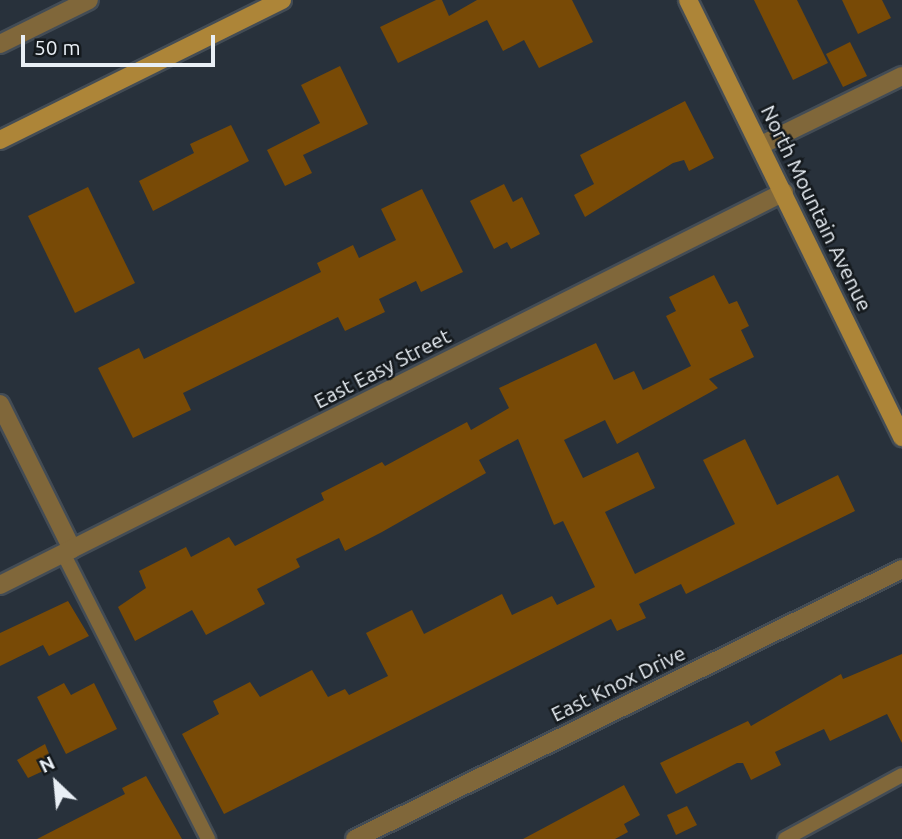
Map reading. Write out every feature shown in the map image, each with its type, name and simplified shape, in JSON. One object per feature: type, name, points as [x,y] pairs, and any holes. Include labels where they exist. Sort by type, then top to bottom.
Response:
[{"type":"street","points":[[0,44],[89,0]]},
{"type":"street","points":[[0,140],[282,0]]},
{"type":"street","name":"North Mountain Avenue","points":[[688,0],[896,407],[902,438]]},
{"type":"street","points":[[761,145],[902,76]]},
{"type":"street","name":"East Easy Street","points":[[0,585],[784,192]]},
{"type":"street","points":[[0,404],[67,551]]},
{"type":"street","name":"East Knox Drive","points":[[355,839],[902,569]]},
{"type":"lane","points":[[67,551],[208,839]]},
{"type":"lane","points":[[785,839],[902,775]]},
{"type":"building","points":[[436,0],[442,0],[449,16],[477,0],[572,0],[593,42],[539,68],[524,40],[503,51],[487,20],[398,63],[380,27]]},
{"type":"building","points":[[754,0],[797,0],[828,63],[793,80]]},
{"type":"building","points":[[842,0],[882,0],[891,18],[858,34]]},
{"type":"building","points":[[850,42],[867,76],[843,87],[826,54]]},
{"type":"building","points":[[340,66],[368,124],[303,155],[312,173],[285,186],[267,150],[320,123],[301,85]]},
{"type":"building","points":[[685,101],[714,158],[689,171],[684,160],[673,163],[585,217],[574,195],[594,184],[580,155]]},
{"type":"building","points":[[231,125],[249,161],[153,211],[139,181],[194,153],[190,144]]},
{"type":"building","points":[[504,184],[513,202],[522,197],[540,234],[511,249],[507,242],[494,249],[470,201]]},
{"type":"building","points":[[88,187],[135,283],[75,313],[28,216]]},
{"type":"building","points":[[422,189],[463,272],[421,292],[416,281],[379,299],[385,312],[345,331],[338,317],[183,393],[191,410],[133,438],[98,368],[139,348],[144,359],[321,272],[317,263],[353,245],[359,258],[396,240],[381,209]]},
{"type":"building","points":[[714,275],[729,304],[737,301],[749,326],[741,330],[754,357],[709,379],[718,388],[617,444],[605,420],[564,440],[583,478],[638,452],[655,488],[605,512],[635,574],[735,524],[703,460],[745,439],[777,505],[838,475],[855,511],[686,594],[681,584],[639,604],[646,618],[617,631],[611,619],[224,814],[182,734],[219,714],[213,701],[250,682],[260,697],[312,670],[328,697],[345,689],[349,695],[388,676],[366,633],[412,610],[424,634],[502,594],[512,615],[552,596],[557,605],[595,587],[563,521],[554,525],[518,439],[479,460],[486,473],[382,532],[345,551],[339,538],[296,559],[300,567],[257,589],[265,604],[206,635],[192,610],[135,641],[118,607],[146,588],[139,571],[186,547],[191,557],[229,537],[235,546],[324,500],[321,493],[382,462],[385,466],[467,422],[471,430],[509,408],[499,388],[596,343],[614,380],[634,371],[643,390],[691,366],[666,316],[676,311],[669,297]]},
{"type":"building","points":[[68,601],[89,636],[49,656],[43,645],[0,666],[0,633]]},
{"type":"building","points":[[902,654],[902,743],[887,714],[830,741],[824,729],[775,752],[781,765],[751,780],[743,763],[737,763],[676,794],[660,763],[748,721],[751,726],[841,674],[843,679]]},
{"type":"building","points":[[64,683],[71,695],[94,683],[117,729],[66,754],[37,697]]},
{"type":"building","points":[[45,744],[54,766],[28,778],[17,760]]},
{"type":"building","points":[[146,776],[182,839],[37,839],[125,794],[122,788]]},
{"type":"building","points":[[624,785],[640,815],[624,824],[628,832],[615,839],[523,839]]},
{"type":"building","points":[[687,806],[697,825],[676,835],[667,815]]}]
